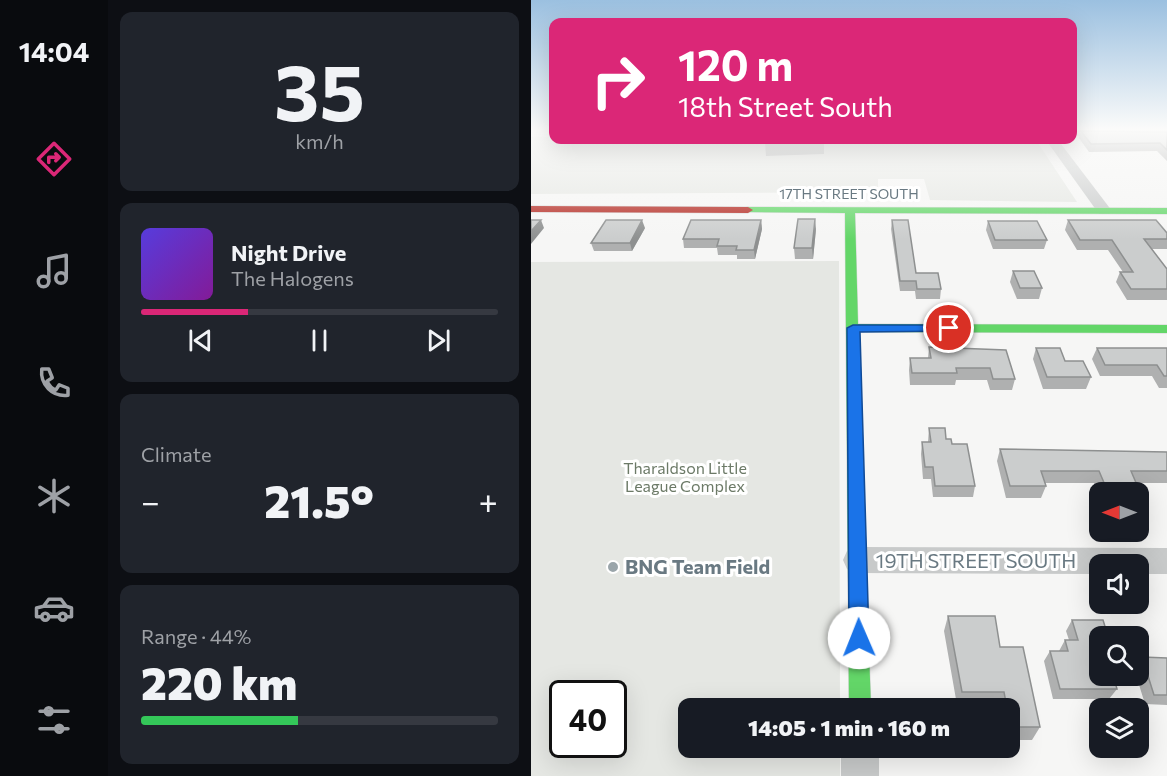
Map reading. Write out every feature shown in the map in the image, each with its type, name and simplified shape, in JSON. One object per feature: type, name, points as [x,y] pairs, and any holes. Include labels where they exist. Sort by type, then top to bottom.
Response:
[{"type":"street","points":[[1071,166],[1104,211]]},
{"type":"street","name":"17TH STREET SOUTH","points":[[531,209],[1167,211]]},
{"type":"street","points":[[850,211],[859,698]]},
{"type":"street","points":[[853,328],[1167,329]]},
{"type":"street","name":"19TH STREET SOUTH","points":[[858,560],[1167,561]]},
{"type":"street","points":[[860,758],[860,776]]},
{"type":"green space","points":[[531,166],[1053,166],[1077,202],[930,200],[924,179],[878,179],[878,192],[531,194]]},
{"type":"green space","name":"Tharaldson Little League Complex","points":[[839,261],[840,698],[678,698],[678,758],[840,758],[840,776],[531,776],[531,262]]},
{"type":"building","points":[[798,219],[815,219],[812,248],[794,248]]},
{"type":"building","points":[[531,220],[541,220],[531,231]]},
{"type":"building","points":[[606,220],[642,220],[630,243],[591,243]]},
{"type":"building","points":[[691,220],[761,220],[754,250],[736,250],[737,246],[717,246],[719,239],[683,239]]},
{"type":"building","points":[[892,220],[908,220],[916,273],[938,273],[941,289],[917,289],[916,281],[900,281]]},
{"type":"building","points":[[1068,220],[1156,220],[1167,233],[1167,239],[1144,239],[1167,269],[1167,289],[1131,289],[1120,272],[1133,272],[1112,240],[1080,240]]},
{"type":"building","points":[[988,221],[1037,221],[1047,240],[995,240]]},
{"type":"building","points":[[1013,271],[1034,271],[1042,288],[1020,288]]},
{"type":"building","points":[[929,347],[1006,350],[1015,379],[993,379],[990,368],[956,368],[957,373],[912,373],[910,358],[931,358]]},
{"type":"building","points":[[1036,348],[1060,348],[1065,361],[1083,361],[1091,377],[1047,377]]},
{"type":"building","points":[[1097,348],[1167,348],[1167,376],[1164,376],[1157,365],[1105,365]]},
{"type":"building","points":[[929,428],[945,428],[946,439],[951,439],[952,444],[967,444],[975,486],[935,486],[933,467],[925,467],[922,442],[931,442]]},
{"type":"building","points":[[1000,449],[1167,452],[1167,471],[1131,471],[1136,482],[1104,482],[1099,471],[1041,471],[1046,486],[1010,486]]},
{"type":"building","points":[[948,616],[995,616],[1000,647],[1023,647],[1040,727],[1020,727],[1020,698],[1005,698],[1004,692],[962,692]]},
{"type":"building","points":[[1072,620],[1103,620],[1105,626],[1089,626],[1089,686],[1116,686],[1117,689],[1060,689],[1050,651],[1068,651],[1065,640],[1078,640]]},
{"type":"building","points":[[1149,657],[1167,658],[1167,695],[1154,695],[1149,679]]},
{"type":"traffic: fast","points":[[748,210],[1167,211]]},
{"type":"traffic: fast","points":[[850,211],[860,698]]},
{"type":"traffic: fast","points":[[853,328],[1167,329]]},
{"type":"traffic: jam","points":[[531,209],[748,210]]},
{"type":"place","name":"BNG Team Field","points":[[613,567]]},
{"type":"route","points":[[859,638],[853,328],[949,328]]}]
